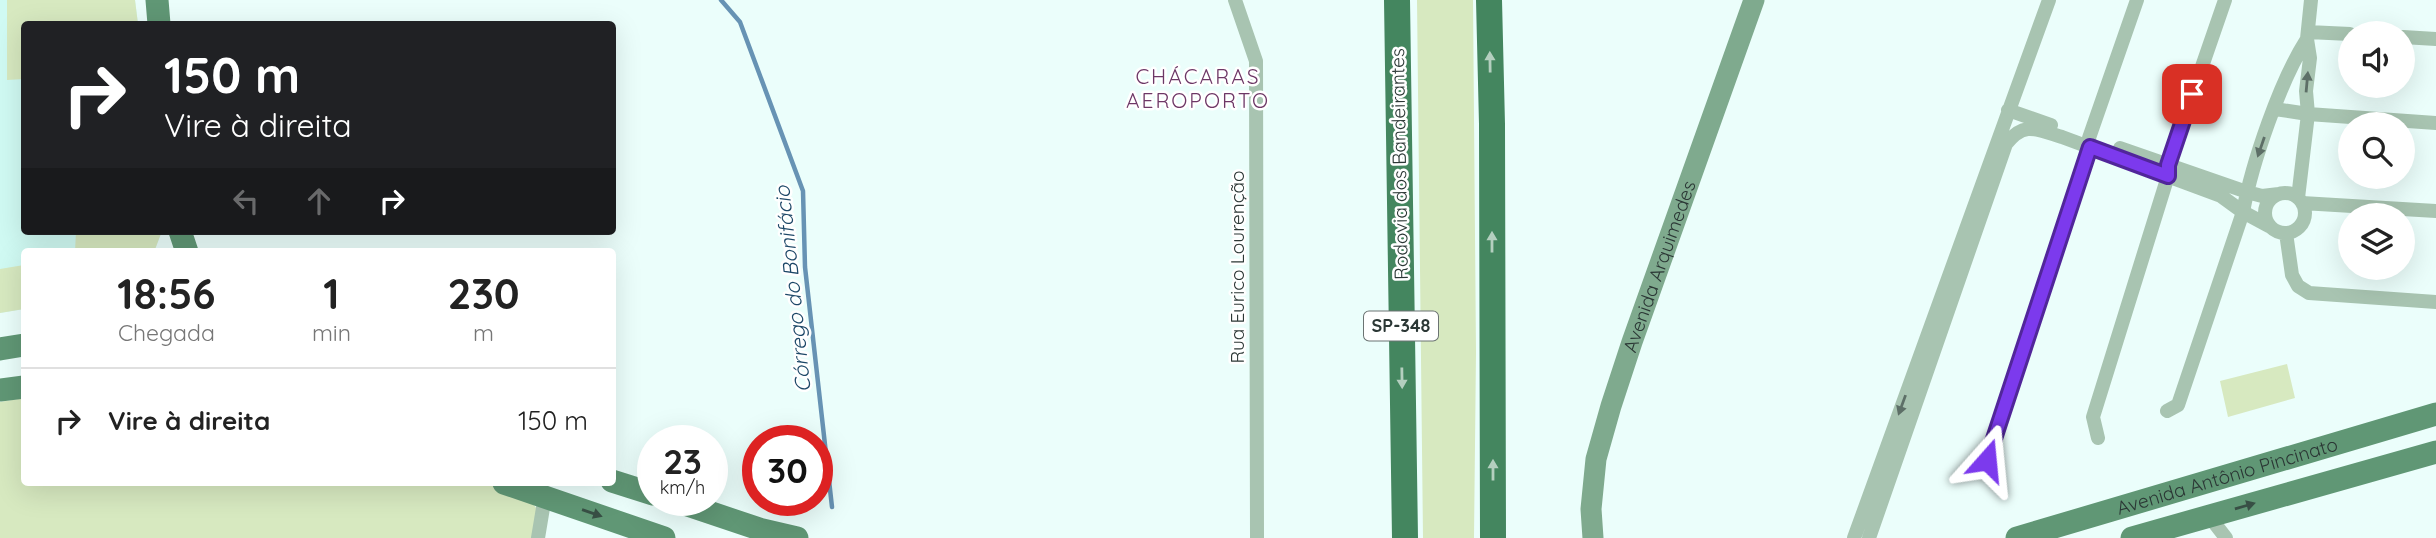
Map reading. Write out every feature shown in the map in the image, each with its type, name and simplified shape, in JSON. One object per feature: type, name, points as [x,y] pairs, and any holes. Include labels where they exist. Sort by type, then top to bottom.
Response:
[{"type":"highway","name":"Rodovia dos Bandeirantes","points":[[1397,0],[1405,538]]},
{"type":"highway","points":[[1489,0],[1493,538]]},
{"type":"main road","points":[[157,0],[159,21]]},
{"type":"main road","name":"Avenida Arquimedes","points":[[1593,538],[1591,509],[1595,459],[1632,342],[1754,0]]},
{"type":"main road","points":[[0,349],[21,346]]},
{"type":"main road","points":[[0,390],[21,387]]},
{"type":"main road","name":"Avenida Antônio Pincinato","points":[[2017,538],[2436,414]]},
{"type":"main road","points":[[2350,476],[2372,461],[2378,451],[2375,433]]},
{"type":"main road","name":"Avenida Antônio Pincinato","points":[[2133,538],[2436,452]]},
{"type":"main road","points":[[616,482],[637,489]]},
{"type":"main road","points":[[522,486],[546,490],[664,538]]},
{"type":"main road","points":[[723,516],[797,538]]},
{"type":"street","name":"Rua Eurico Lourenção","points":[[1235,0],[1256,61],[1257,538]]},
{"type":"street","points":[[1854,538],[2049,0]]},
{"type":"street","points":[[1967,471],[1987,460],[2137,0]]},
{"type":"street","points":[[2098,438],[2093,417],[2168,171],[2225,0]]},
{"type":"street","points":[[2168,171],[2221,196],[2280,233],[2299,228],[2303,222],[2304,209],[2300,200],[2308,114],[2306,91],[2310,58],[2308,35],[2311,0]]},
{"type":"street","points":[[2308,35],[2338,34]]},
{"type":"street","points":[[2167,411],[2178,405],[2275,109],[2308,35]]},
{"type":"street","points":[[2415,38],[2436,40]]},
{"type":"street","points":[[2275,109],[2308,114],[2436,123]]},
{"type":"street","points":[[2008,110],[2168,171],[2262,196],[2285,193],[2300,200],[2436,211]]},
{"type":"street","points":[[1869,538],[2006,144],[2024,128],[2090,143]]},
{"type":"street","points":[[2269,226],[2264,214],[2265,207],[2279,194]]},
{"type":"street","points":[[2287,233],[2292,275],[2298,286],[2309,293],[2436,302]]},
{"type":"street","points":[[538,538],[546,490]]},
{"type":"street","points":[[2209,516],[2226,538]]},
{"type":"shaded area","points":[[0,0],[135,0],[138,21],[21,21],[21,235],[160,235],[156,248],[21,248],[21,310],[0,313]]},
{"type":"shaded area","points":[[7,0],[135,0],[138,21],[21,21],[21,79],[7,80]]},
{"type":"shaded area","points":[[1417,0],[1473,0],[1476,352],[1474,538],[1423,538]]},
{"type":"shaded area","points":[[76,235],[160,235],[156,248],[75,248]]},
{"type":"shaded area","points":[[21,266],[21,310],[0,313],[0,269]]},
{"type":"shaded area","points":[[2287,364],[2295,398],[2228,417],[2220,381]]},
{"type":"shaded area","points":[[21,398],[21,486],[495,486],[527,496],[537,509],[532,538],[0,538],[0,402]]},
{"type":"waterway","name":"Córrego do Bonifácio","points":[[721,0],[740,22],[803,191],[805,267],[823,425]]},
{"type":"district","name":"CHÁCARAS AEROPORTO","points":[[1198,89]]},
{"type":"route","points":[[1987,460],[2090,147],[2168,176],[2168,165],[2192,94]]}]
